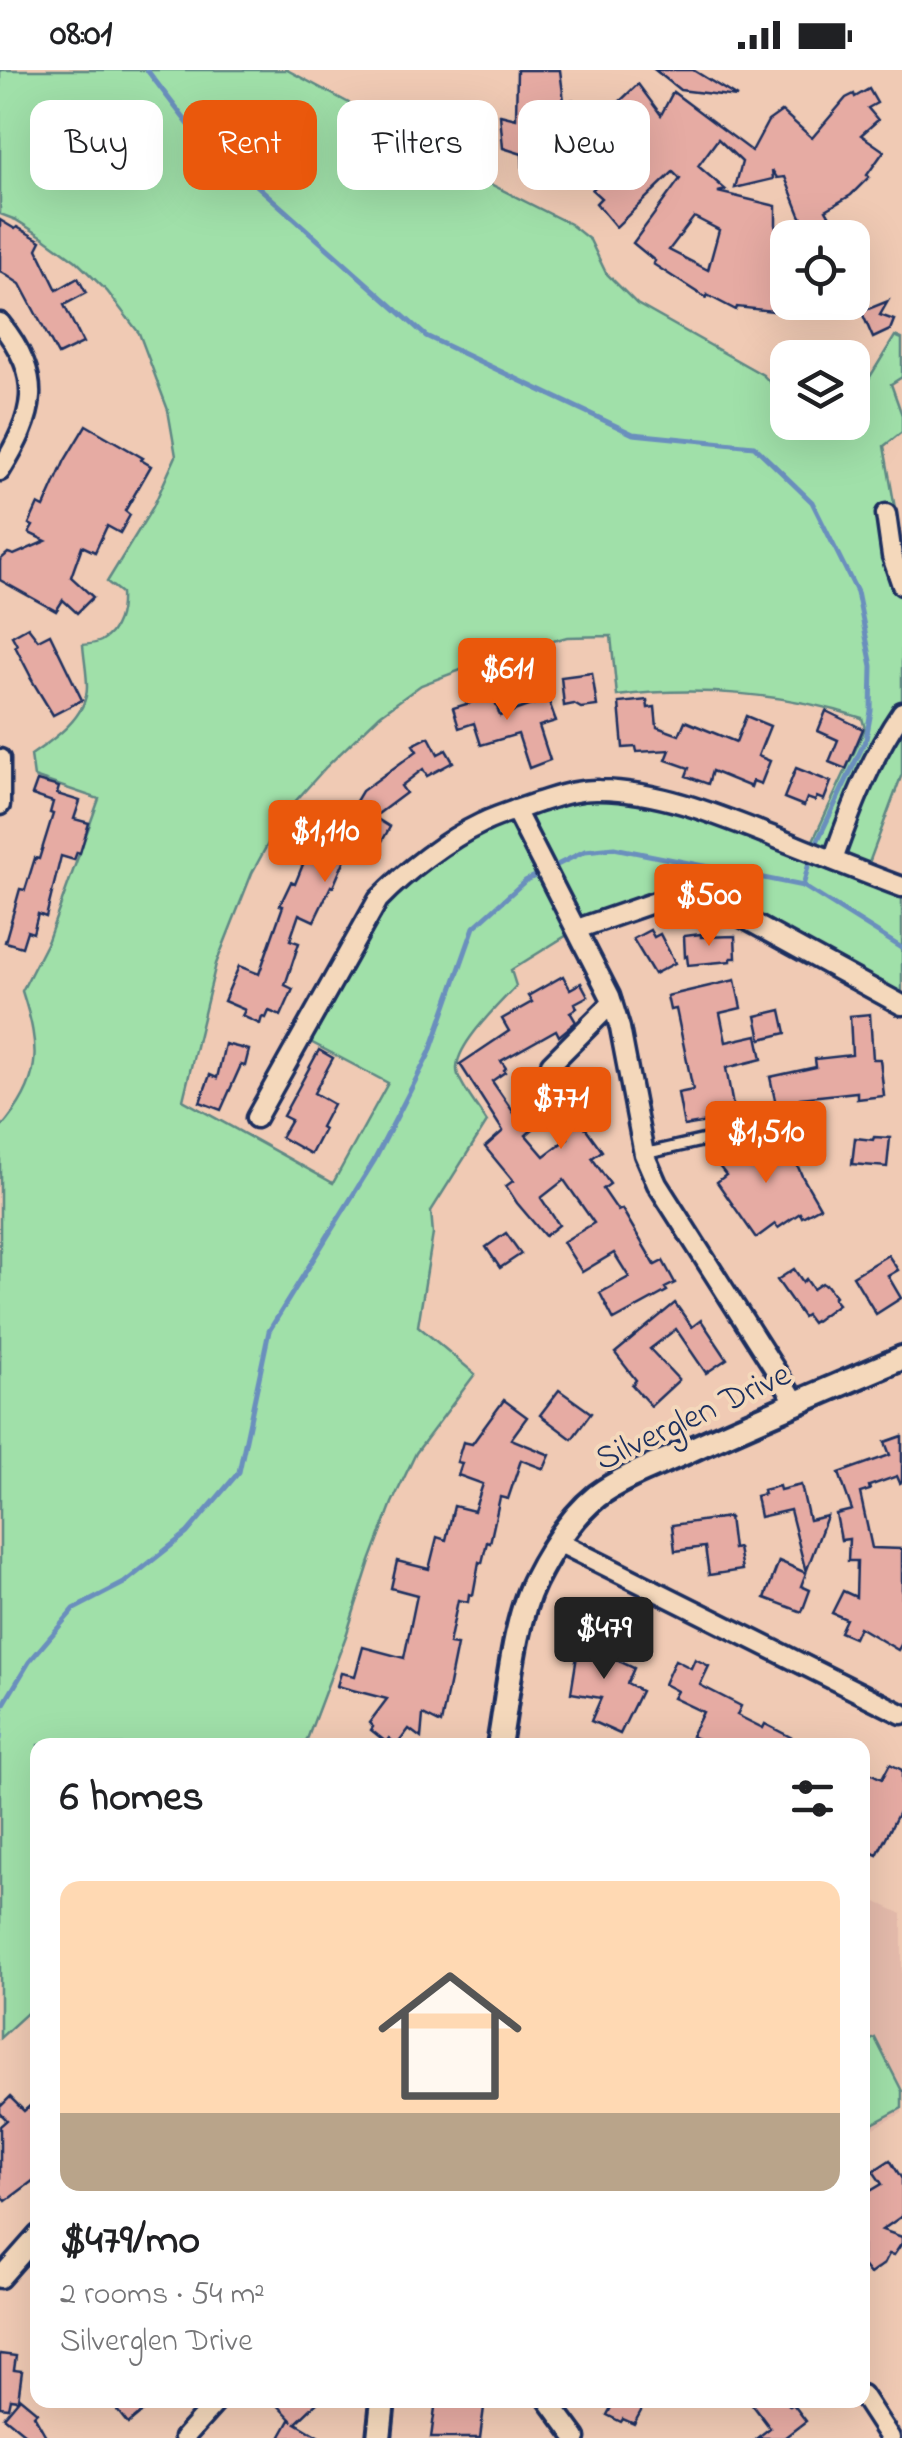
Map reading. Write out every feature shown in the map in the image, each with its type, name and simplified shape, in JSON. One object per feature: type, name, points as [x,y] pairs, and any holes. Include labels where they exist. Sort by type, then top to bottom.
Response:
[{"type":"street","points":[[0,323],[25,362],[31,403],[22,432],[0,471]]},
{"type":"street","points":[[886,514],[892,556],[902,585]]},
{"type":"street","points":[[833,860],[851,810],[902,712]]},
{"type":"street","points":[[0,760],[0,805]]},
{"type":"street","points":[[256,1118],[378,900],[432,854],[480,823],[515,810],[572,792],[596,790],[671,800],[715,813],[902,888]]},
{"type":"street","points":[[515,810],[612,1003],[644,1154],[657,1184],[797,1404]]},
{"type":"street","points":[[577,928],[668,898],[707,898],[902,1005]]},
{"type":"street","points":[[552,1064],[612,1003]]},
{"type":"street","name":"Silverglen Drive","points":[[500,1738],[525,1606],[558,1542],[582,1511],[606,1490],[902,1358]]},
{"type":"street","points":[[558,1542],[902,1714]]},
{"type":"street","points":[[0,2278],[30,2244]]},
{"type":"street","points":[[870,2407],[890,2438]]},
{"type":"street","points":[[184,2438],[211,2408]]},
{"type":"street","points":[[379,2438],[382,2408]]},
{"type":"street","points":[[554,2408],[576,2438]]},
{"type":"lane","points":[[644,1154],[810,1116]]},
{"type":"shaded area","points":[[870,1899],[902,1914],[902,2113],[870,2130]]},
{"type":"green space","points":[[0,70],[287,70],[343,100],[337,100],[337,190],[498,188],[570,224],[590,240],[606,273],[637,304],[770,382],[770,440],[870,440],[870,377],[895,336],[902,339],[902,377],[891,384],[902,415],[902,432],[884,446],[902,548],[902,774],[866,871],[902,885],[902,1005],[693,896],[577,929],[511,970],[516,986],[468,1041],[457,1065],[461,1081],[487,1122],[431,1211],[433,1234],[418,1326],[475,1374],[416,1453],[392,1503],[308,1738],[30,1738],[30,2010],[0,2038],[0,1129],[24,1095],[34,1064],[32,1031],[22,991],[48,940],[99,799],[34,777],[31,755],[67,727],[81,708],[87,687],[83,645],[101,641],[115,627],[121,593],[107,582],[153,507],[176,456],[168,410],[139,333],[107,291],[43,237],[0,214]],"holes":[[[611,636],[617,696],[679,692],[772,697],[862,718],[865,729],[809,849],[623,792],[515,810],[398,882],[303,1038],[388,1083],[333,1183],[183,1100],[216,964],[252,873],[284,814],[380,715],[421,685],[487,660],[567,637]]]},
{"type":"green space","points":[[875,2038],[902,2091],[902,2108],[870,2125],[870,2040]]},
{"type":"building","points":[[517,70],[560,70],[564,100],[518,100],[518,153],[503,148],[500,115],[516,119]]},
{"type":"building","points":[[655,70],[693,70],[737,97],[680,90]]},
{"type":"building","points":[[638,84],[650,100],[621,100]]},
{"type":"building","points":[[869,89],[877,103],[868,108],[878,120],[861,135],[884,151],[869,177],[851,195],[826,210],[832,220],[803,220],[785,177],[777,178],[772,170],[773,179],[735,188],[742,162],[718,139],[698,166],[726,190],[718,192],[776,206],[776,220],[770,220],[770,311],[737,307],[736,310],[707,295],[706,298],[653,264],[655,261],[633,243],[680,179],[673,172],[616,227],[596,203],[601,198],[592,190],[650,190],[650,100],[661,115],[673,92],[752,151],[768,121],[782,111],[812,138],[846,98]],"holes":[[[694,217],[719,230],[708,270],[669,250]]]},
{"type":"building","points":[[0,220],[41,241],[37,249],[57,290],[78,278],[86,293],[64,305],[83,343],[58,355],[20,284],[0,271]]},
{"type":"building","points":[[888,301],[880,315],[894,320],[890,330],[873,338],[865,320],[870,320],[870,308]]},
{"type":"building","points":[[86,425],[151,466],[125,511],[130,515],[120,533],[107,526],[95,552],[82,546],[71,577],[93,597],[77,613],[63,600],[56,611],[0,580],[0,560],[8,553],[14,555],[46,541],[29,533],[33,526],[29,524],[38,504],[44,507]]},
{"type":"building","points":[[28,627],[38,640],[50,634],[82,700],[53,715],[12,636]]},
{"type":"building","points":[[592,673],[597,706],[564,706],[561,677]]},
{"type":"building","points":[[490,686],[500,716],[548,699],[556,721],[539,726],[550,760],[529,768],[518,734],[481,745],[474,723],[459,728],[453,708],[470,703],[466,693]]},
{"type":"building","points":[[647,700],[648,708],[655,707],[657,727],[679,735],[685,721],[736,742],[746,716],[770,726],[758,756],[770,761],[761,784],[753,781],[751,787],[712,771],[708,784],[686,776],[689,768],[666,760],[670,750],[637,752],[636,747],[623,748],[619,703]]},
{"type":"building","points":[[826,711],[863,729],[846,769],[829,762],[838,740],[818,731]]},
{"type":"building","points":[[429,737],[438,754],[446,750],[453,762],[427,776],[423,769],[401,786],[406,793],[374,817],[390,827],[381,843],[378,841],[369,855],[351,845],[314,921],[299,914],[290,940],[299,943],[285,985],[293,989],[281,1016],[269,1011],[260,1024],[242,1016],[245,1010],[224,1001],[239,966],[259,974],[283,906],[280,905],[291,882],[295,884],[310,847],[329,854],[362,791],[417,751],[413,745]]},
{"type":"building","points":[[796,768],[831,782],[824,800],[807,798],[804,806],[784,798]]},
{"type":"building","points":[[37,781],[59,787],[57,794],[80,801],[74,819],[89,823],[80,853],[74,860],[61,856],[46,917],[38,914],[33,933],[27,931],[22,947],[5,942],[20,889],[25,890],[35,858],[39,859],[53,814],[53,802],[32,795]]},
{"type":"building","points":[[650,930],[654,937],[660,934],[675,963],[654,974],[633,939]]},
{"type":"building","points":[[684,936],[735,936],[736,958],[688,965]]},
{"type":"building","points":[[563,976],[570,989],[581,983],[588,996],[575,1003],[577,1008],[570,1012],[576,1022],[559,1036],[556,1030],[501,1061],[505,1072],[492,1081],[516,1116],[551,1087],[583,1077],[590,1100],[577,1104],[582,1123],[602,1151],[592,1158],[610,1184],[603,1189],[618,1211],[622,1209],[655,1265],[663,1261],[675,1283],[614,1320],[600,1293],[629,1277],[614,1253],[582,1272],[563,1242],[594,1223],[564,1180],[541,1198],[559,1225],[545,1236],[517,1203],[506,1186],[513,1181],[485,1147],[503,1131],[460,1064],[509,1031],[502,1019],[532,1002],[528,996]],"holes":[[[559,1106],[568,1138],[544,1156],[526,1135]]]},
{"type":"building","points":[[735,980],[741,1008],[720,1013],[726,1042],[757,1035],[762,1059],[726,1068],[735,1117],[684,1126],[678,1093],[693,1090],[676,1009],[670,1010],[667,996]]},
{"type":"building","points":[[781,1010],[786,1033],[761,1039],[756,1016]]},
{"type":"building","points":[[870,1014],[873,1059],[880,1059],[884,1096],[857,1099],[857,1092],[800,1098],[802,1104],[777,1109],[770,1077],[816,1067],[815,1059],[852,1055],[850,1016]]},
{"type":"building","points":[[225,1044],[249,1050],[245,1066],[241,1065],[221,1110],[200,1102],[210,1075],[217,1078]]},
{"type":"building","points":[[319,1050],[333,1058],[314,1093],[333,1104],[311,1154],[281,1137],[291,1120],[283,1116]]},
{"type":"building","points":[[785,1137],[820,1207],[802,1217],[800,1213],[778,1228],[775,1224],[756,1238],[717,1182],[726,1175],[715,1161],[737,1144],[745,1155]]},
{"type":"building","points":[[855,1138],[890,1138],[887,1167],[852,1164]]},
{"type":"building","points":[[506,1233],[521,1254],[500,1268],[486,1247]]},
{"type":"building","points":[[888,1255],[898,1270],[888,1276],[901,1298],[876,1314],[853,1276]]},
{"type":"building","points":[[794,1269],[813,1289],[826,1284],[838,1304],[812,1323],[806,1315],[803,1317],[777,1280]]},
{"type":"building","points":[[675,1303],[692,1327],[701,1320],[727,1359],[706,1373],[676,1329],[650,1349],[679,1380],[651,1406],[632,1385],[636,1380],[615,1353]]},
{"type":"building","points":[[559,1390],[591,1413],[572,1439],[540,1415]]},
{"type":"building","points":[[504,1400],[527,1417],[511,1439],[550,1455],[544,1469],[521,1460],[508,1499],[500,1497],[473,1595],[469,1594],[468,1602],[458,1600],[449,1644],[457,1645],[441,1724],[423,1715],[421,1738],[409,1729],[402,1738],[381,1738],[369,1723],[387,1699],[337,1686],[341,1673],[355,1676],[363,1647],[404,1658],[417,1595],[391,1588],[397,1561],[429,1569],[437,1537],[446,1540],[454,1506],[474,1511],[483,1484],[458,1475],[462,1463],[457,1462],[463,1442],[472,1444]]},
{"type":"building","points":[[902,1436],[902,1482],[897,1476],[860,1493],[872,1548],[902,1549],[902,1643],[898,1650],[859,1627],[854,1638],[840,1632],[846,1619],[832,1613],[843,1591],[856,1597],[857,1561],[848,1561],[849,1539],[841,1540],[836,1514],[852,1510],[839,1473],[890,1455],[885,1442]]},
{"type":"building","points":[[801,1485],[809,1520],[827,1516],[806,1572],[790,1510],[760,1517],[756,1496],[779,1486],[780,1490]]},
{"type":"building","points":[[729,1517],[733,1549],[738,1548],[742,1570],[709,1575],[705,1547],[675,1551],[672,1525]]},
{"type":"building","points":[[779,1561],[806,1573],[801,1586],[810,1590],[802,1612],[765,1598]]},
{"type":"building","points":[[581,1631],[610,1635],[606,1655],[634,1668],[627,1684],[641,1691],[620,1734],[591,1721],[601,1698],[571,1693]]},
{"type":"building","points":[[695,1659],[709,1666],[700,1685],[741,1706],[737,1715],[792,1738],[691,1736],[703,1712],[673,1698],[677,1691],[664,1684],[675,1660],[691,1668]]},
{"type":"building","points":[[890,1764],[902,1770],[902,1806],[877,1855],[870,1852],[870,1773],[882,1779]]},
{"type":"building","points":[[10,2097],[24,2111],[30,2106],[30,2183],[6,2201],[0,2193],[0,2126],[7,2120],[0,2107]]},
{"type":"building","points":[[890,2160],[902,2179],[902,2216],[882,2230],[902,2237],[902,2243],[894,2255],[889,2254],[884,2264],[870,2274],[870,2191],[882,2184],[873,2171]]},
{"type":"building","points":[[0,2354],[16,2356],[14,2370],[22,2371],[18,2400],[10,2399],[8,2408],[0,2407]]},
{"type":"building","points":[[20,2398],[37,2412],[34,2415],[47,2438],[30,2438],[4,2417]]},
{"type":"building","points":[[115,2408],[147,2408],[128,2424]]},
{"type":"building","points":[[281,2408],[312,2408],[296,2423],[321,2438],[280,2438],[293,2421]]},
{"type":"building","points":[[435,2408],[484,2408],[480,2438],[431,2438]]},
{"type":"building","points":[[611,2408],[643,2408],[634,2424],[607,2415]]},
{"type":"building","points":[[755,2408],[796,2408],[806,2421],[784,2438],[757,2438],[770,2428]]},
{"type":"waterway","points":[[147,70],[189,125],[426,336],[633,434],[754,446],[812,502],[857,592],[872,666],[866,739],[816,844]]},
{"type":"waterway","points":[[551,868],[585,851],[614,848],[803,886],[902,948]]},
{"type":"waterway","points":[[803,886],[809,863]]},
{"type":"waterway","points":[[0,1739],[2,1707],[29,1662],[74,1609],[124,1583],[187,1533],[239,1472],[269,1331],[374,1161],[430,1052],[474,927],[525,881],[541,873]]}]
